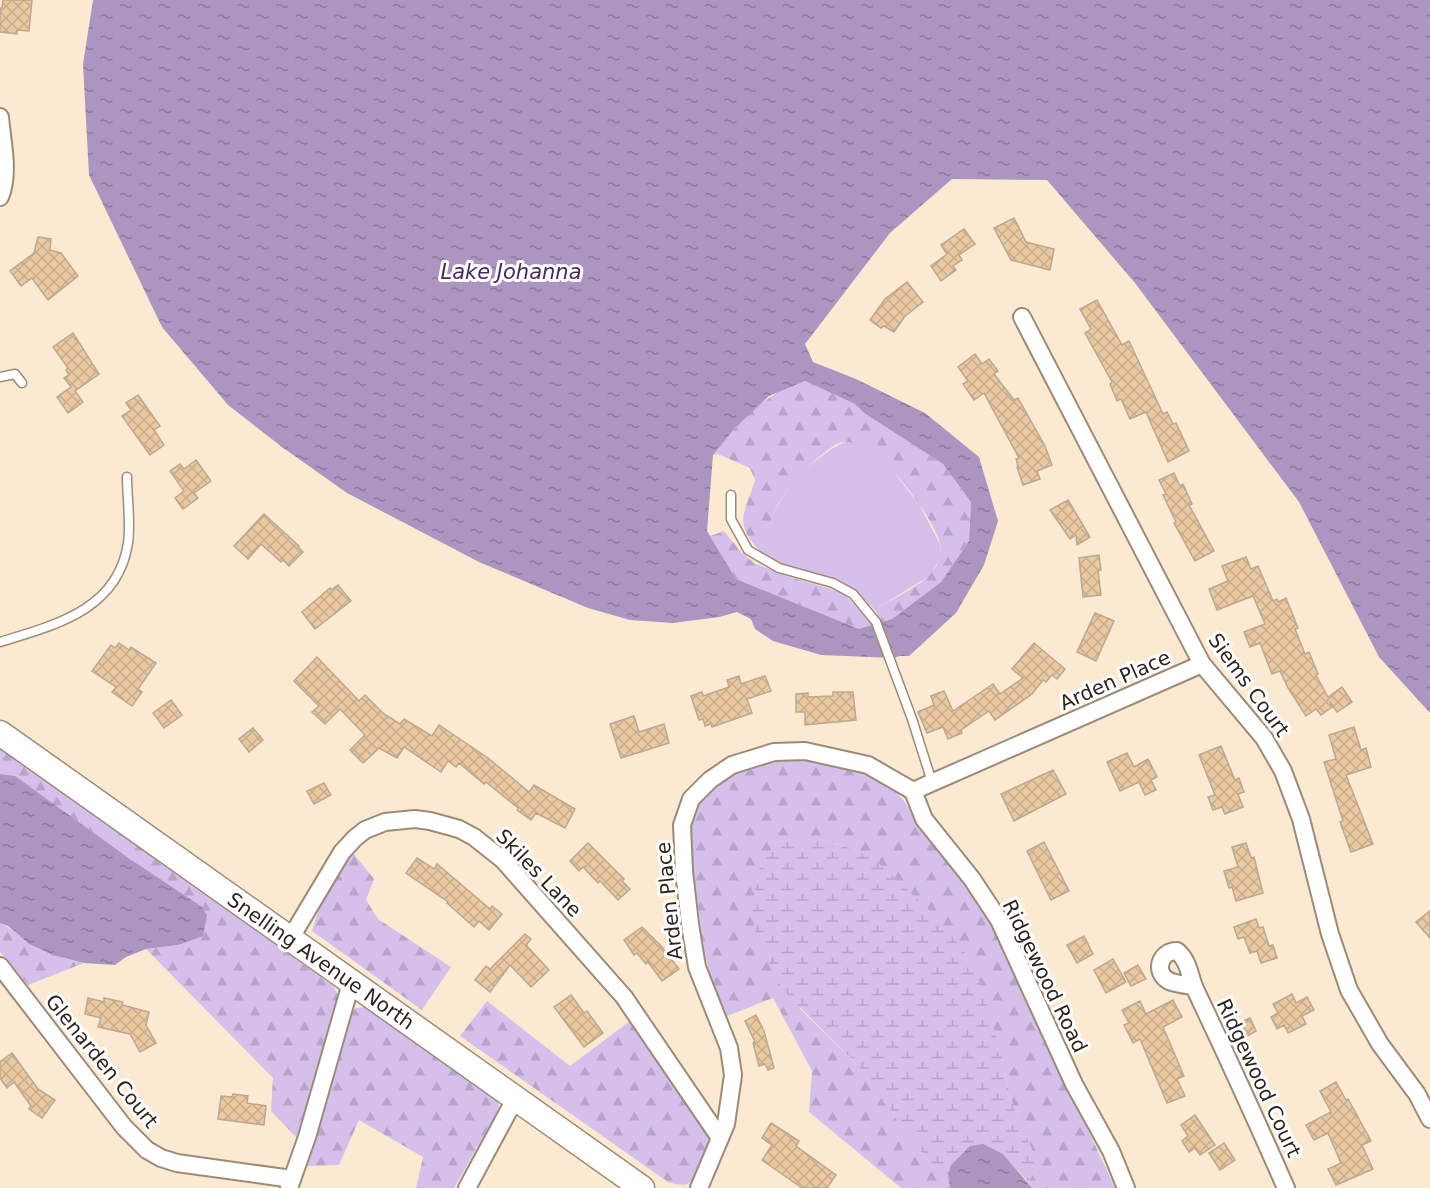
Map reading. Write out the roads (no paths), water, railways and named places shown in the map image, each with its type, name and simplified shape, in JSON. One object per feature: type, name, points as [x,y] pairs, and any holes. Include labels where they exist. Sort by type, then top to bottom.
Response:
[{"type":"street","points":[[0,117],[4,176],[0,197]]},
{"type":"street","name":"Siems Court","points":[[1022,317],[1202,664],[1264,738],[1283,771],[1300,819],[1330,934],[1349,990],[1380,1044],[1417,1094],[1430,1119]]},
{"type":"street","name":"Arden Place","points":[[699,1188],[728,1113],[733,1075],[729,1048],[697,967],[684,871],[682,825],[692,799],[710,780],[732,765],[774,752],[805,751],[868,765],[913,791],[1202,664]]},
{"type":"street","name":"Snelling Avenue North","points":[[0,733],[642,1188]]},
{"type":"street","name":"Ridgewood Road","points":[[913,791],[924,819],[972,879],[999,920],[1074,1083],[1111,1150],[1126,1188]]},
{"type":"street","name":"Skiles Lane","points":[[290,939],[342,852],[365,830],[385,822],[415,819],[459,829],[481,842],[503,860],[624,997],[720,1138]]},
{"type":"street","name":"Glenarden Court","points":[[0,966],[124,1127],[147,1150],[161,1158],[190,1165],[291,1183]]},
{"type":"street","points":[[291,1183],[307,1137],[351,982]]},
{"type":"street","name":"Ridgewood Court","points":[[1193,986],[1286,1188]]},
{"type":"street","points":[[467,1188],[515,1099]]},
{"type":"lane","points":[[0,377],[15,374],[22,383]]},
{"type":"lane","points":[[0,642],[54,625],[90,607],[115,581],[128,543],[127,477]]},
{"type":"lane","points":[[731,495],[731,519],[748,550],[779,568],[833,583],[854,594],[876,622],[912,719],[932,782]]},
{"type":"water","name":"Lake Johanna","points":[[93,0],[1430,0],[1430,713],[1379,657],[1299,502],[1135,283],[1047,180],[952,179],[890,233],[805,344],[813,362],[856,379],[925,413],[979,457],[998,521],[984,565],[956,613],[909,656],[894,658],[821,655],[773,641],[755,629],[751,619],[737,612],[719,617],[673,623],[630,620],[588,608],[479,562],[347,493],[228,405],[162,327],[89,175],[83,64]],"holes":[[[805,381],[855,404],[864,413],[943,464],[971,502],[969,541],[941,582],[892,619],[859,629],[736,579],[707,531],[713,455],[735,428],[769,396]]]},
{"type":"water","points":[[0,774],[15,776],[130,859],[201,906],[207,915],[203,936],[178,945],[146,949],[126,957],[115,965],[84,963],[52,955],[29,944],[8,926],[0,923]]},
{"type":"water","points":[[983,1144],[1003,1154],[1032,1188],[950,1188],[948,1175],[951,1165],[970,1146]]}]
